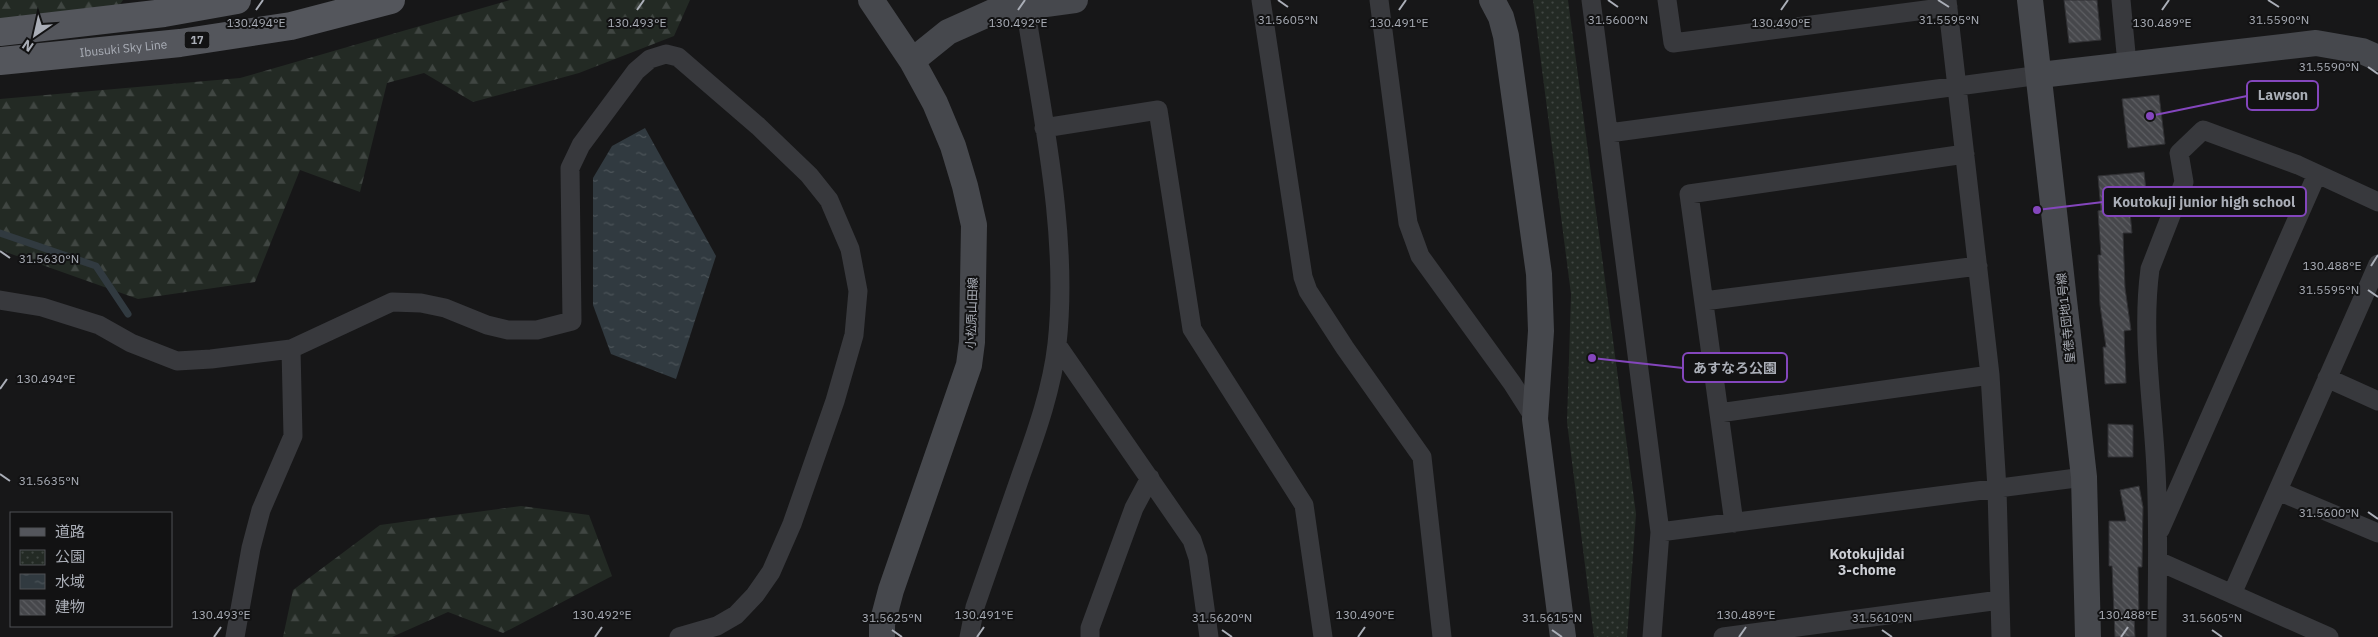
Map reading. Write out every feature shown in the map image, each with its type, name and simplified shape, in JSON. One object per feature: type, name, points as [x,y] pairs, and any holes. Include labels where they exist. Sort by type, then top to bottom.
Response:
[{"type":"main road","points":[[0,32],[164,13],[237,0]]},
{"type":"main road","name":"Ibusuki Sky Line","points":[[0,61],[180,43],[282,28],[391,0]]},
{"type":"street","name":"小松原山田線","points":[[871,0],[912,61],[935,103],[953,146],[974,225],[972,342],[969,365],[891,590],[882,624],[882,637]]},
{"type":"street","points":[[912,61],[948,32],[971,20],[995,11],[1075,0]]},
{"type":"street","points":[[1261,0],[1302,277],[1308,291],[1345,348],[1422,457],[1442,637]]},
{"type":"street","points":[[1379,0],[1408,223],[1414,240],[1420,256],[1512,383],[1535,419]]},
{"type":"street","points":[[1492,0],[1501,17],[1506,36],[1539,274],[1541,331],[1535,393],[1535,419],[1563,637]]},
{"type":"street","points":[[1591,0],[1660,532],[1652,637]]},
{"type":"street","points":[[1667,0],[1673,43],[1947,4],[1990,375],[1997,489],[2001,637]]},
{"type":"street","name":"皇徳寺団地1号線","points":[[2030,0],[2040,75],[2084,478],[2088,637]]},
{"type":"street","points":[[2120,0],[2127,64]]},
{"type":"street","points":[[969,637],[975,607],[1038,426],[1057,345],[1061,284],[1057,221],[1025,6]]},
{"type":"street","points":[[1609,133],[2040,75],[2316,43],[2362,51],[2378,58]]},
{"type":"street","points":[[0,300],[42,307],[99,325],[131,343],[177,361],[211,359],[291,349],[392,302],[429,304],[445,308],[487,325],[508,330],[537,330],[572,320],[570,168],[581,144],[636,71],[650,59],[666,54],[678,57],[758,126],[809,174],[829,200],[850,249],[858,291],[854,335],[835,401],[792,524],[771,572],[755,595],[736,615],[717,626],[680,637]]},
{"type":"street","points":[[1044,128],[1158,110],[1192,328],[1304,505],[1323,637]]},
{"type":"street","points":[[2157,637],[2158,534],[2156,469],[2146,341],[2148,284],[2150,270],[2184,182],[2179,153],[2203,130],[2298,165],[2378,202]]},
{"type":"street","points":[[1734,523],[1690,194],[1965,154]]},
{"type":"street","points":[[2158,534],[2317,174]]},
{"type":"street","points":[[1704,301],[1978,266]]},
{"type":"street","points":[[2232,594],[2377,267]]},
{"type":"street","points":[[1057,345],[1192,540],[1198,558],[1209,637]]},
{"type":"street","points":[[235,637],[251,548],[261,510],[293,436],[291,349]]},
{"type":"street","points":[[1719,413],[1990,375]]},
{"type":"street","points":[[2328,378],[2378,401]]},
{"type":"street","points":[[1090,637],[1090,628],[1134,508],[1150,478]]},
{"type":"street","points":[[1660,532],[2084,478]]},
{"type":"street","points":[[2278,491],[2378,533]]},
{"type":"street","points":[[2158,561],[2329,637]]},
{"type":"street","points":[[1723,637],[2000,600]]},
{"type":"green space","points":[[0,0],[123,0],[119,6],[0,19]]},
{"type":"green space","points":[[510,0],[690,0],[674,36],[579,73],[473,102],[424,73],[387,83],[360,192],[300,170],[255,282],[138,299],[0,250],[0,99],[240,78]]},
{"type":"green space","points":[[1533,0],[1568,0],[1636,514],[1627,637],[1594,637],[1567,422],[1571,294]]},
{"type":"green space","points":[[521,506],[589,515],[612,576],[503,633],[448,612],[392,637],[283,637],[293,590],[380,525]]},
{"type":"water","points":[[645,128],[716,256],[676,379],[611,354],[593,305],[593,178],[612,146]]},
{"type":"building","points":[[2064,0],[2097,0],[2101,40],[2069,43]]},
{"type":"building","points":[[2159,95],[2165,144],[2128,148],[2122,99]]},
{"type":"building","points":[[2144,172],[2147,200],[2129,202],[2132,233],[2123,233],[2125,288],[2131,330],[2124,331],[2126,383],[2105,384],[2103,347],[2106,347],[2100,305],[2098,255],[2101,255],[2098,211],[2101,210],[2098,176]]},
{"type":"building","points":[[2108,424],[2133,425],[2133,457],[2108,457]]},
{"type":"building","points":[[2139,486],[2143,507],[2142,567],[2138,567],[2139,615],[2134,615],[2135,637],[2115,637],[2112,566],[2109,566],[2109,521],[2126,521],[2120,490]]},
{"type":"waterway","points":[[0,233],[96,266],[128,314]]},
{"type":"place","name":"Lawson","points":[[2150,116]]},
{"type":"place","name":"Koutokuji junior high school","points":[[2037,210]]},
{"type":"place","name":"あすなろ公園","points":[[1592,358]]},
{"type":"district","name":"Kotokujidai 3-chome","points":[[1867,562]]}]
